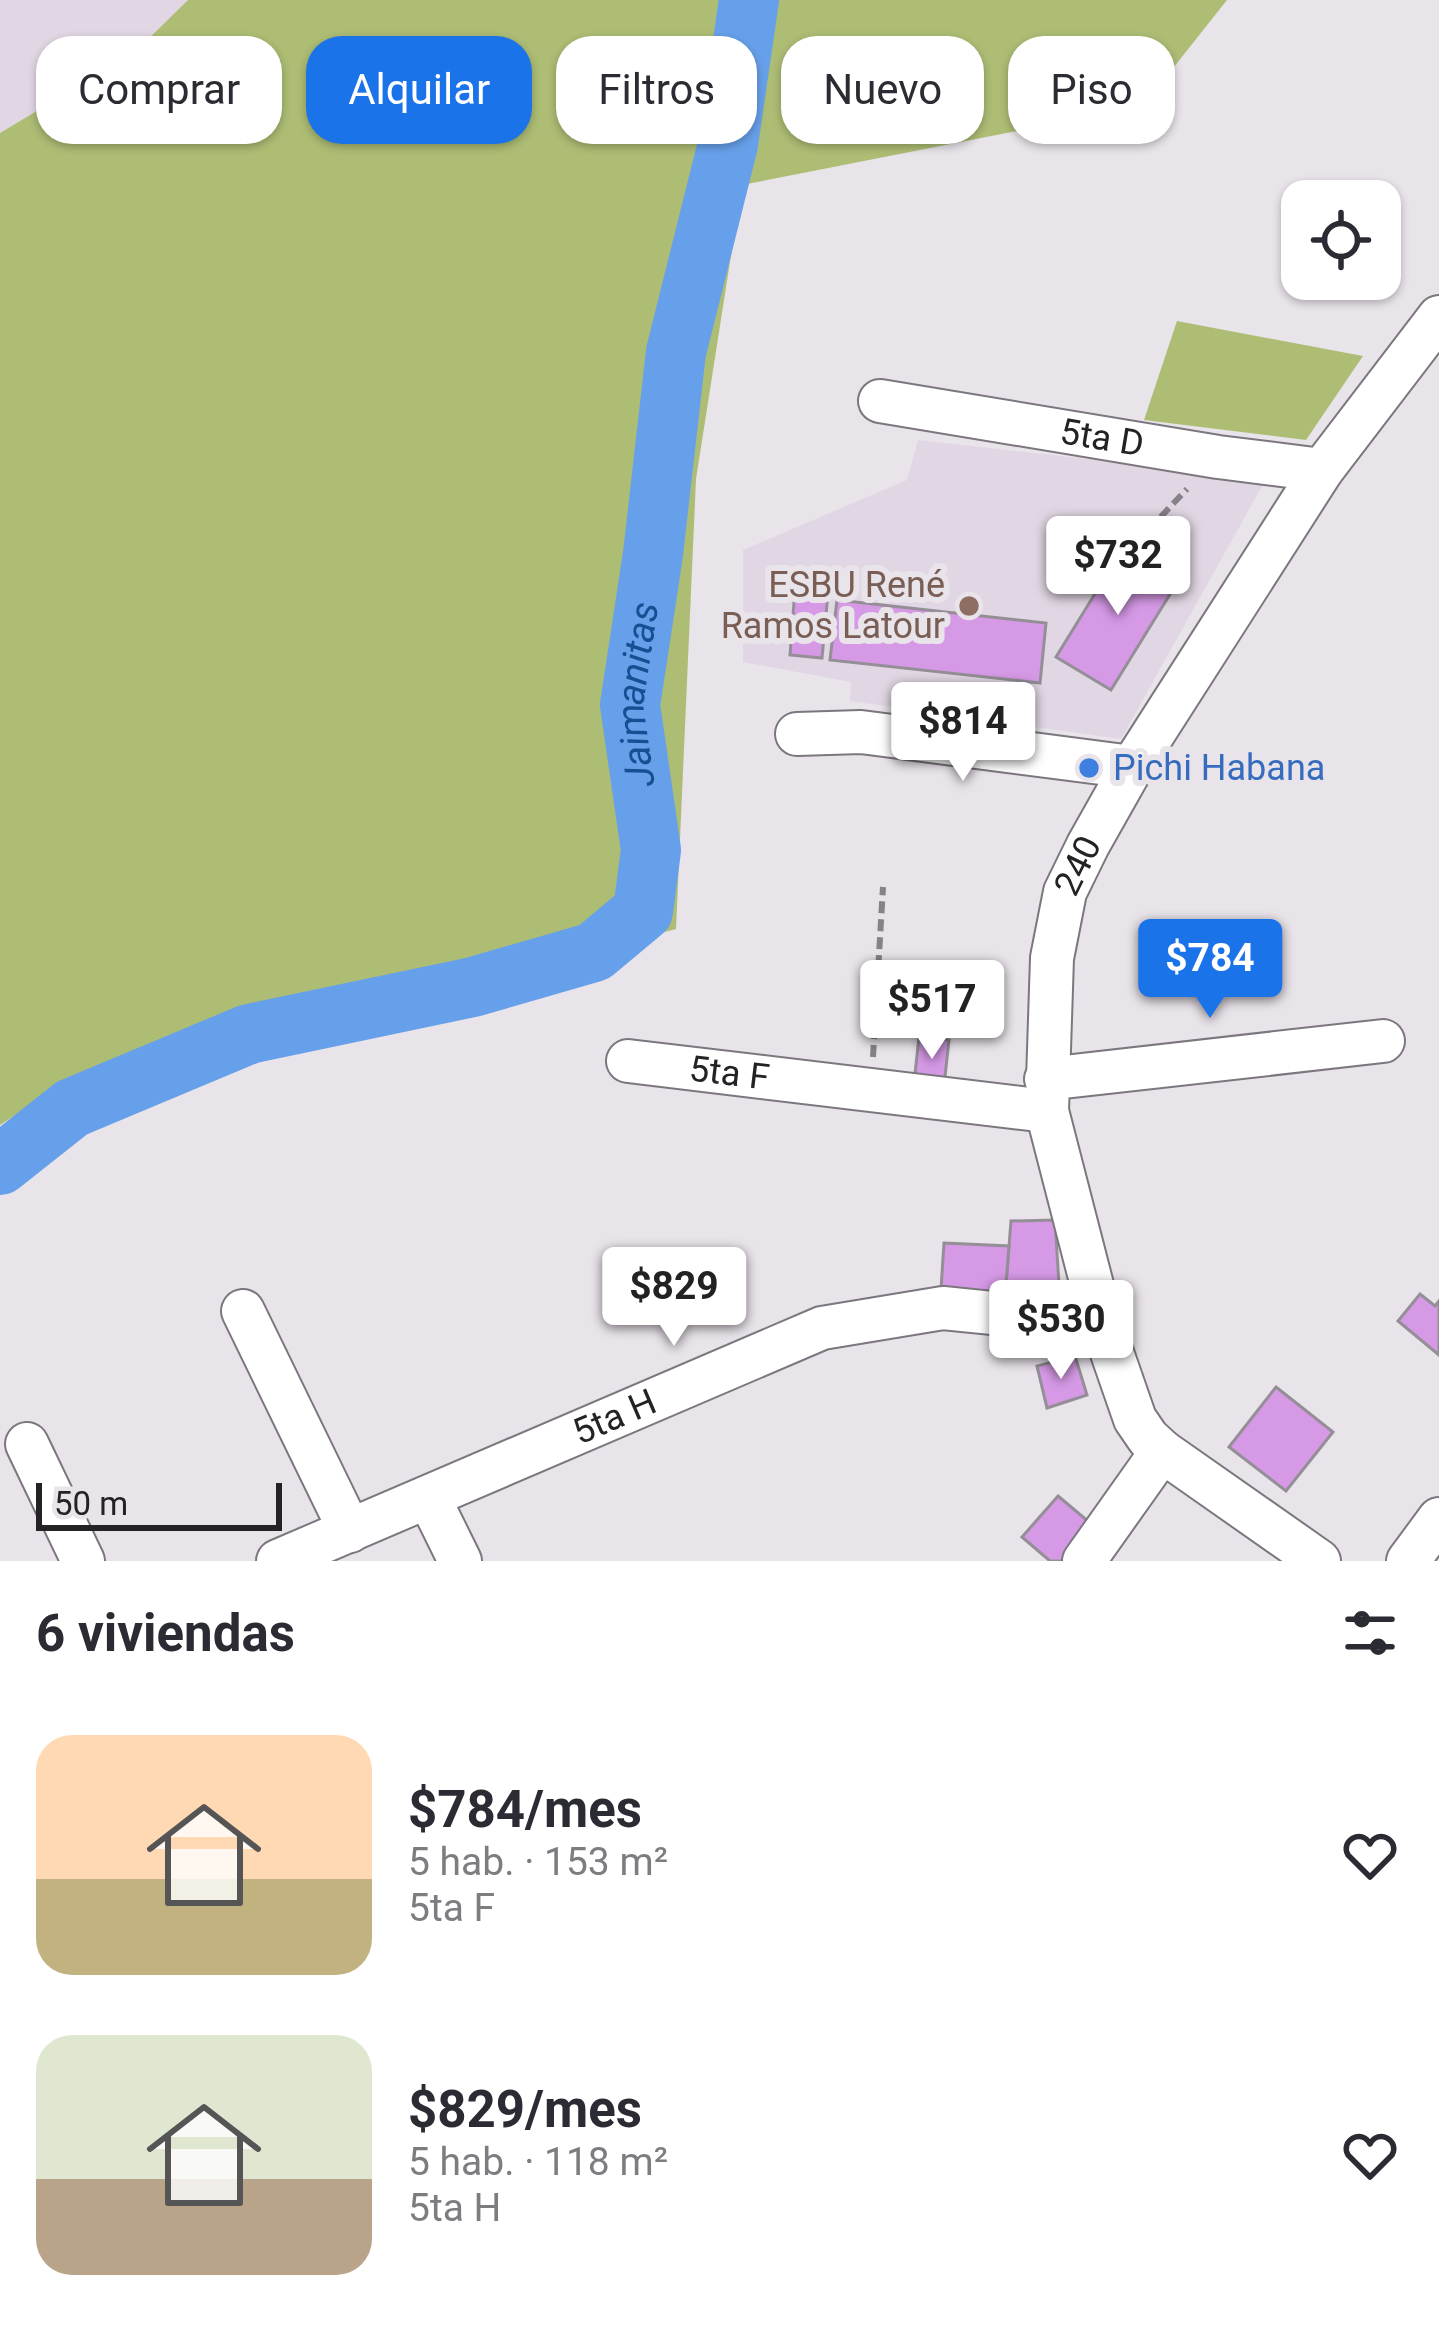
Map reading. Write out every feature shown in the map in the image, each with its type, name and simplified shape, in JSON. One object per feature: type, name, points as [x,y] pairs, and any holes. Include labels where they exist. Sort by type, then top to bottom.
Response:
[{"type":"street","name":"240","points":[[1319,1561],[1162,1451],[1135,1419],[1102,1324],[1046,1095],[1052,958],[1066,892],[1132,767],[1322,470],[1439,317]]},
{"type":"street","name":"5ta D","points":[[880,400],[1218,458],[1322,470]]},
{"type":"street","points":[[797,734],[861,732],[1132,767]]},
{"type":"street","name":"5ta F","points":[[628,1061],[871,1090],[1046,1095],[1383,1041]]},
{"type":"street","name":"5ta H","points":[[278,1561],[822,1328],[943,1307],[1102,1324]]},
{"type":"street","points":[[242,1311],[350,1531]]},
{"type":"street","points":[[26,1444],[83,1561]]},
{"type":"street","points":[[1084,1561],[1162,1451]]},
{"type":"street","points":[[429,1498],[460,1561]]},
{"type":"street","points":[[1408,1561],[1439,1519]]},
{"type":"path","points":[[1136,543],[1218,458]]},
{"type":"path","points":[[871,1090],[884,886]]},
{"type":"shaded area","points":[[0,0],[188,0],[151,36],[36,36],[36,111],[0,133]]},
{"type":"shaded area","name":"ESBU René Ramos Latour","points":[[918,440],[1266,479],[1121,739],[850,701],[851,682],[743,662],[743,550],[907,480]]},
{"type":"green space","points":[[188,0],[1227,0],[1175,66],[1175,36],[1008,36],[1008,133],[984,137],[984,36],[781,36],[781,144],[950,144],[742,185],[696,479],[676,929],[502,974],[248,1014],[69,1080],[0,1125],[0,133],[36,111],[36,144],[282,144],[282,36],[151,36]]},
{"type":"green space","points":[[1177,321],[1363,356],[1306,440],[1144,420]]},
{"type":"building","points":[[1125,545],[1180,578],[1111,690],[1056,657]]},
{"type":"building","points":[[795,589],[828,593],[822,658],[790,655]]},
{"type":"building","points":[[837,600],[1046,623],[1040,683],[830,660]]},
{"type":"building","points":[[919,1037],[949,1040],[944,1086],[914,1083]]},
{"type":"building","points":[[1055,1220],[1060,1301],[1005,1297],[1011,1221]]},
{"type":"building","points":[[944,1243],[1009,1246],[1005,1297],[941,1289]]},
{"type":"building","points":[[1420,1294],[1435,1306],[1439,1301],[1439,1355],[1398,1321]]},
{"type":"building","points":[[1075,1356],[1087,1395],[1047,1408],[1037,1366]]},
{"type":"building","points":[[1276,1387],[1333,1432],[1286,1491],[1229,1447]]},
{"type":"building","points":[[1058,1496],[1095,1527],[1065,1561],[1050,1561],[1022,1537]]},
{"type":"waterway","name":"Jaimanitas","points":[[0,1165],[72,1108],[249,1034],[473,987],[594,952],[643,911],[651,850],[630,705],[676,352],[728,144],[749,0]]},
{"type":"place","name":"ESBU René Ramos Latour","points":[[969,606]]},
{"type":"place","name":"Pichi Habana","points":[[1089,768]]}]
